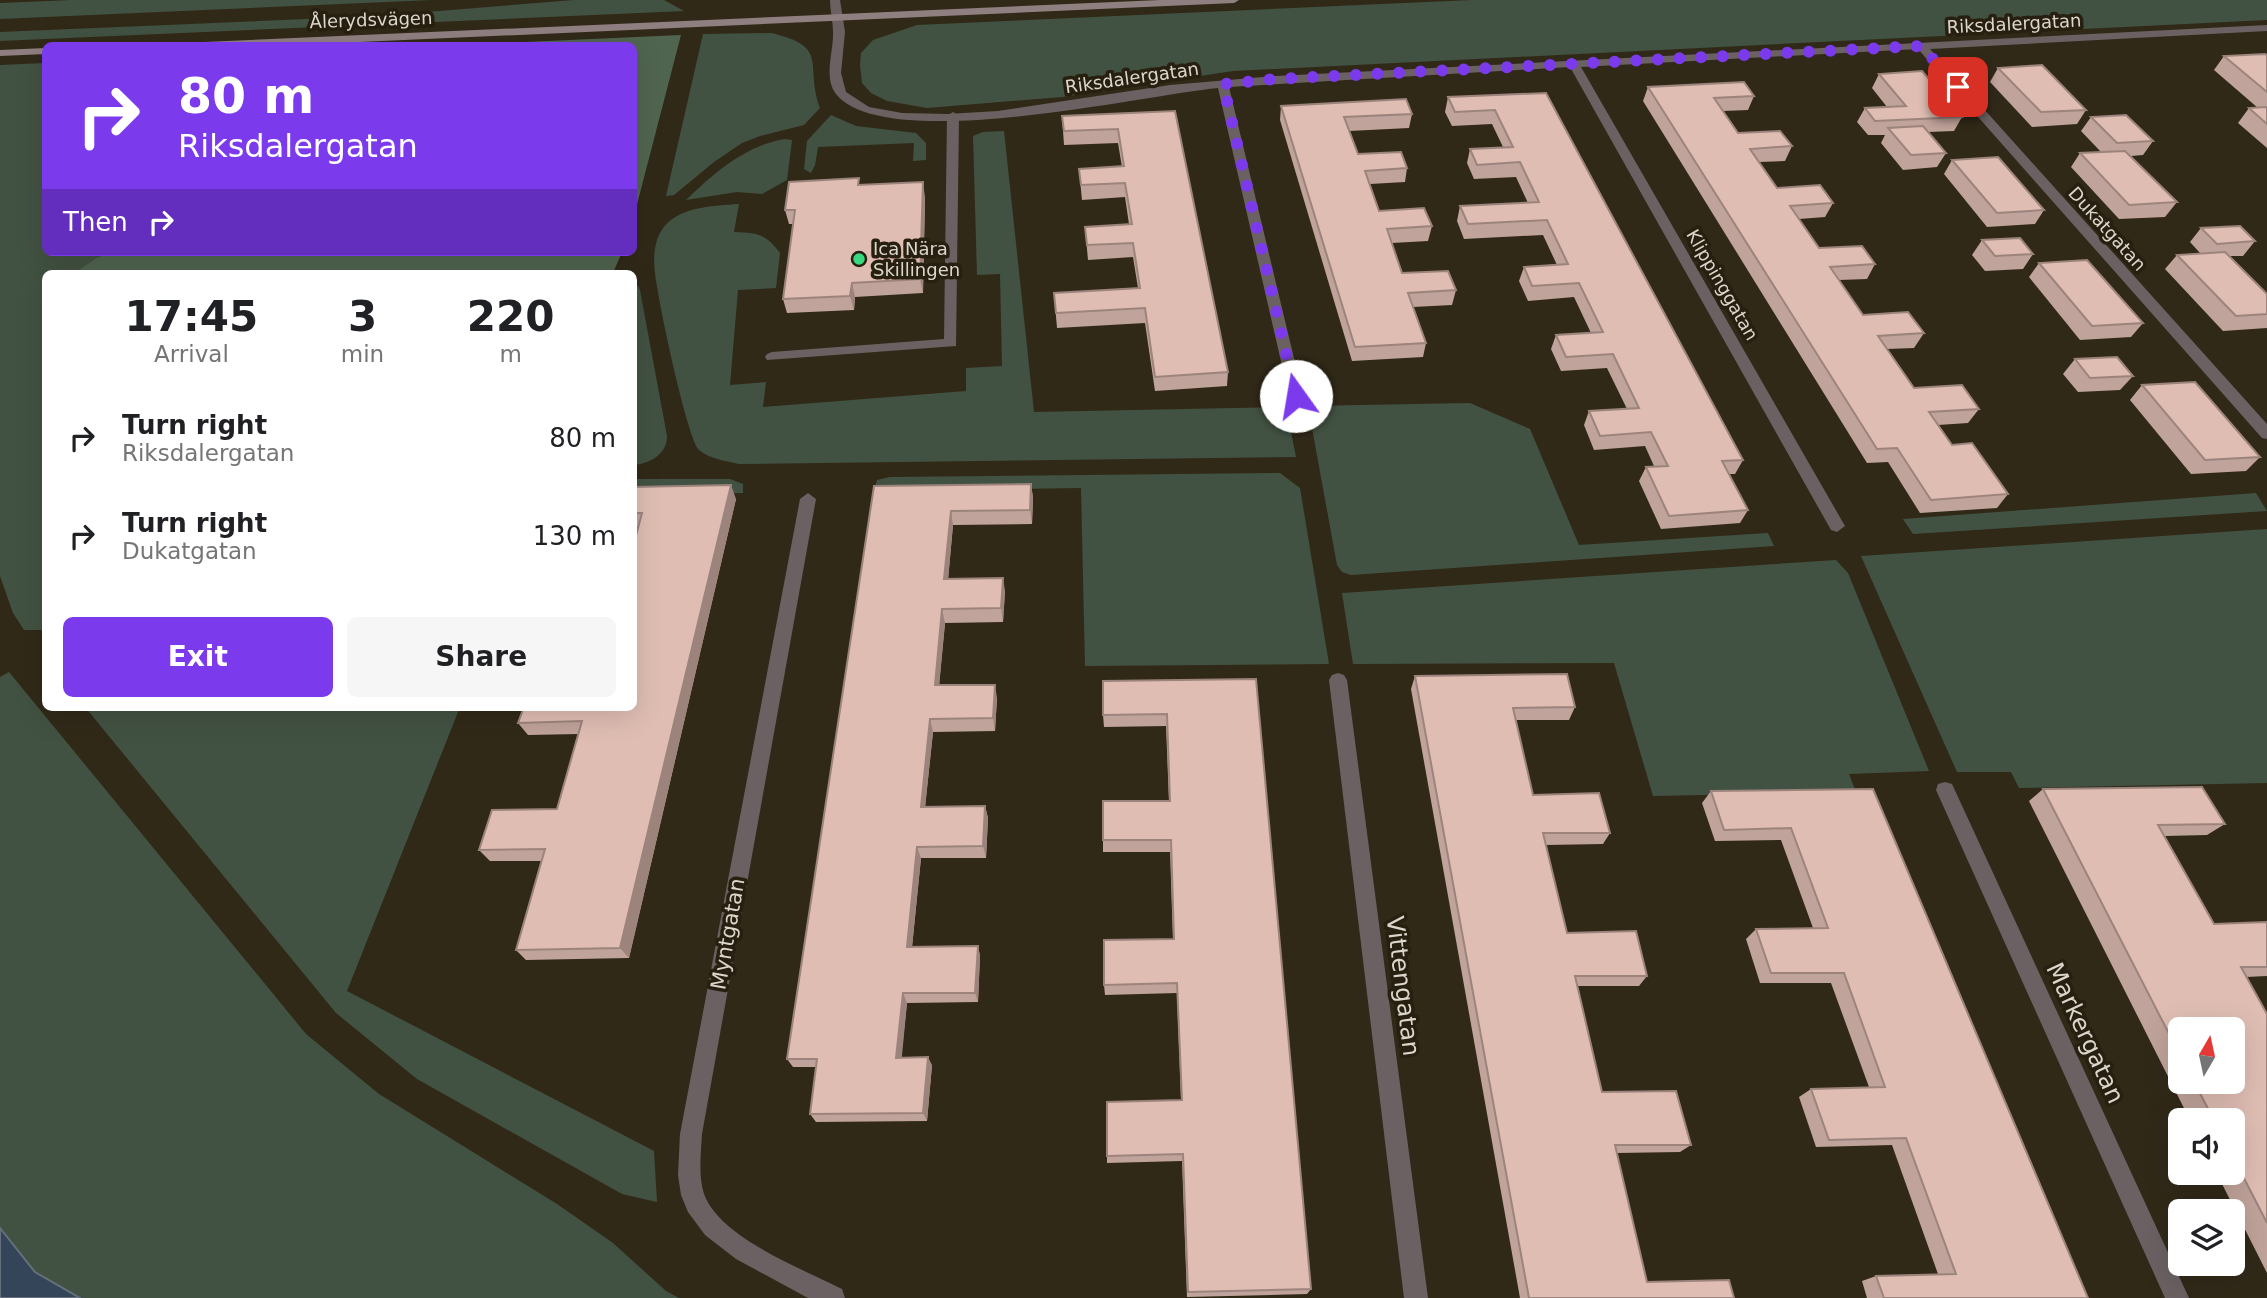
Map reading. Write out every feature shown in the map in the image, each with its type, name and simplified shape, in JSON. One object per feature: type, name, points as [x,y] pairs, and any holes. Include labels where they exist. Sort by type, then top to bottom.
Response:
[{"type":"main road","name":"Ålerydsvägen","points":[[271,42],[1234,0]]},
{"type":"main road","points":[[0,53],[42,51]]},
{"type":"street","name":"Riksdalergatan","points":[[835,0],[839,31],[836,77],[839,92],[848,101],[865,109],[909,118],[1027,112],[1168,89],[1223,84],[1573,63],[2267,28]]},
{"type":"street","points":[[2249,29],[2267,44]]},
{"type":"street","name":"Dukatgatan","points":[[1921,46],[2267,434]]},
{"type":"street","name":"Klippinggatan","points":[[1573,63],[1837,526]]},
{"type":"street","points":[[1223,84],[1296,396]]},
{"type":"street","points":[[772,356],[951,343],[953,116]]},
{"type":"street","name":"Myntgatan","points":[[808,499],[691,1134],[688,1168],[691,1186],[701,1212],[719,1231],[746,1251],[833,1298]]},
{"type":"street","name":"Vittengatan","points":[[1338,680],[1416,1298]]},
{"type":"street","name":"Markergatan","points":[[1945,790],[2177,1298]]},
{"type":"green space","points":[[72,0],[432,0],[0,19],[0,3]]},
{"type":"green space","points":[[574,0],[664,0],[684,11],[0,41],[0,32],[377,16]]},
{"type":"green space","points":[[1472,0],[2267,0],[2267,20],[1233,71],[1062,97],[927,108],[887,101],[871,93],[862,83],[861,53],[873,40],[917,25]]},
{"type":"green space","points":[[771,33],[790,38],[809,51],[820,108],[804,125],[742,143],[674,195],[666,196],[703,34]]},
{"type":"green space","points":[[681,35],[637,204],[637,42],[523,42]]},
{"type":"green space","points":[[42,63],[42,256],[101,256],[78,270],[42,270],[42,630],[24,630],[13,613],[0,576],[0,65]]},
{"type":"green space","points":[[831,115],[856,126],[916,133],[926,143],[926,160],[913,161],[914,143],[818,147],[811,173],[804,169],[807,141]]},
{"type":"green space","points":[[1004,131],[1034,412],[1286,407],[1296,457],[739,464],[713,458],[699,450],[680,395],[657,287],[655,249],[664,227],[671,220],[689,211],[739,204],[734,232],[760,235],[770,241],[780,253],[776,288],[738,290],[730,385],[766,382],[763,407],[966,391],[966,368],[1002,366],[1000,274],[977,275],[973,136],[983,132]]},
{"type":"green space","points":[[785,139],[792,140],[787,180],[762,194],[737,192],[686,200],[731,162],[757,147]]},
{"type":"green space","points":[[620,256],[614,270],[78,270],[96,258]]},
{"type":"green space","points":[[637,286],[640,290],[667,436],[661,453],[637,464]]},
{"type":"green space","points":[[1470,403],[1530,429],[1579,545],[1768,533],[1774,546],[1351,575],[1342,572],[1337,565],[1308,406]]},
{"type":"green space","points":[[1280,473],[1300,488],[1329,664],[1085,666],[1081,488],[874,491],[877,480],[890,477]]},
{"type":"green space","points":[[637,479],[730,479],[743,484],[743,493],[637,495]]},
{"type":"green space","points":[[2256,493],[2267,511],[1913,534],[1903,519]]},
{"type":"green space","points":[[2267,529],[2267,783],[2019,788],[2011,772],[1957,772],[1861,556]]},
{"type":"green space","points":[[1836,560],[1848,573],[1929,771],[1849,774],[1856,792],[1653,796],[1614,663],[1353,664],[1342,593]]},
{"type":"green space","points":[[9,672],[306,1034],[379,1094],[557,1204],[613,1243],[666,1291],[679,1298],[0,1298],[0,677]]},
{"type":"green space","points":[[88,711],[458,711],[347,991],[654,1151],[657,1202],[622,1194],[417,1079],[336,1013]]},
{"type":"water","points":[[0,1228],[35,1272],[80,1298],[0,1298]]},
{"type":"building","points":[[2265,54],[2267,92],[2224,56]]},
{"type":"building","points":[[2042,65],[2086,110],[2041,112],[1998,68]]},
{"type":"building","points":[[1922,71],[1962,117],[1875,121],[1865,108],[1906,106],[1879,74]]},
{"type":"building","points":[[1744,82],[1754,96],[1714,98],[1738,133],[1780,131],[1792,146],[1750,149],[1777,188],[1820,185],[1833,203],[1790,206],[1819,248],[1862,246],[1875,264],[1830,267],[1863,315],[1908,312],[1924,333],[1878,336],[1914,388],[1962,385],[1979,409],[1929,412],[1952,445],[1972,443],[2008,494],[1931,500],[1897,448],[1877,449],[1648,87]]},
{"type":"building","points":[[1546,93],[1743,460],[1722,461],[1748,510],[1669,516],[1646,467],[1668,466],[1651,432],[1600,436],[1589,411],[1639,408],[1613,354],[1566,357],[1556,335],[1603,332],[1579,283],[1532,286],[1524,267],[1568,264],[1547,220],[1468,224],[1460,206],[1539,202],[1520,162],[1477,165],[1470,149],[1513,147],[1495,110],[1455,112],[1448,97]]},
{"type":"building","points":[[1406,99],[1412,114],[1344,117],[1358,154],[1401,152],[1407,168],[1365,171],[1379,211],[1424,208],[1432,226],[1387,229],[1402,273],[1448,271],[1456,290],[1408,293],[1426,343],[1355,347],[1281,106]]},
{"type":"building","points":[[2267,107],[2267,124],[2249,108]]},
{"type":"building","points":[[1175,111],[1228,372],[1155,377],[1145,308],[1056,313],[1054,293],[1140,288],[1133,243],[1087,245],[1085,227],[1132,224],[1125,183],[1081,185],[1079,169],[1124,166],[1118,129],[1064,131],[1062,116]]},
{"type":"building","points":[[2126,115],[2153,141],[2117,143],[2091,117]]},
{"type":"building","points":[[1923,126],[1946,153],[1911,155],[1888,128]]},
{"type":"building","points":[[2125,151],[2177,202],[2129,205],[2080,153]]},
{"type":"building","points":[[1998,157],[2044,210],[1997,213],[1952,160]]},
{"type":"building","name":"Ica Nära Skillingen","points":[[859,178],[858,185],[923,182],[920,279],[852,283],[850,296],[783,299],[795,210],[785,210],[789,182]]},
{"type":"building","points":[[2240,226],[2255,241],[2217,244],[2201,228]]},
{"type":"building","points":[[2020,238],[2033,254],[1995,256],[1982,240]]},
{"type":"building","points":[[2225,252],[2267,294],[2267,314],[2236,316],[2177,255]]},
{"type":"building","points":[[2087,260],[2143,323],[2092,326],[2039,263]]},
{"type":"building","points":[[2117,357],[2133,376],[2090,378],[2075,359]]},
{"type":"building","points":[[2195,382],[2260,457],[2205,460],[2142,385]]},
{"type":"building","points":[[1031,484],[1030,510],[951,511],[944,579],[1003,578],[1001,608],[942,609],[935,685],[995,685],[993,718],[930,719],[921,807],[985,806],[983,846],[917,847],[907,947],[978,946],[975,993],[903,993],[896,1058],[928,1057],[923,1113],[810,1114],[817,1059],[787,1059],[874,486]]},
{"type":"building","points":[[731,485],[620,948],[516,950],[545,849],[479,850],[492,810],[557,809],[582,721],[518,723],[522,711],[637,711],[637,532],[642,513],[637,513],[637,487]]},
{"type":"building","points":[[1567,674],[1575,707],[1513,708],[1533,795],[1599,793],[1610,833],[1543,833],[1567,933],[1636,931],[1647,976],[1575,976],[1602,1092],[1676,1091],[1691,1145],[1615,1145],[1647,1282],[1729,1280],[1734,1298],[1529,1298],[1415,676]]},
{"type":"building","points":[[1256,679],[1311,1289],[1188,1292],[1183,1154],[1107,1156],[1107,1102],[1182,1100],[1177,983],[1104,985],[1104,940],[1174,939],[1171,840],[1103,840],[1103,801],[1170,801],[1167,714],[1103,715],[1103,681]]},
{"type":"building","points":[[2202,787],[2225,824],[2158,825],[2214,924],[2267,922],[2267,967],[2241,967],[2267,1014],[2267,1223],[2245,1180],[2245,1108],[2208,1108],[2200,1094],[2245,1094],[2245,1017],[2168,1017],[2168,1032],[2043,789]]},
{"type":"building","points":[[1873,789],[2088,1298],[1884,1298],[1876,1276],[1956,1274],[1906,1138],[1829,1140],[1811,1089],[1885,1087],[1844,973],[1771,973],[1756,929],[1828,928],[1791,828],[1724,830],[1711,791]]},
{"type":"place","name":"Ica Nära Skillingen","points":[[859,259]]},
{"type":"route","points":[[1296,396],[1223,84],[1276,79],[1921,46],[1958,87]]}]
